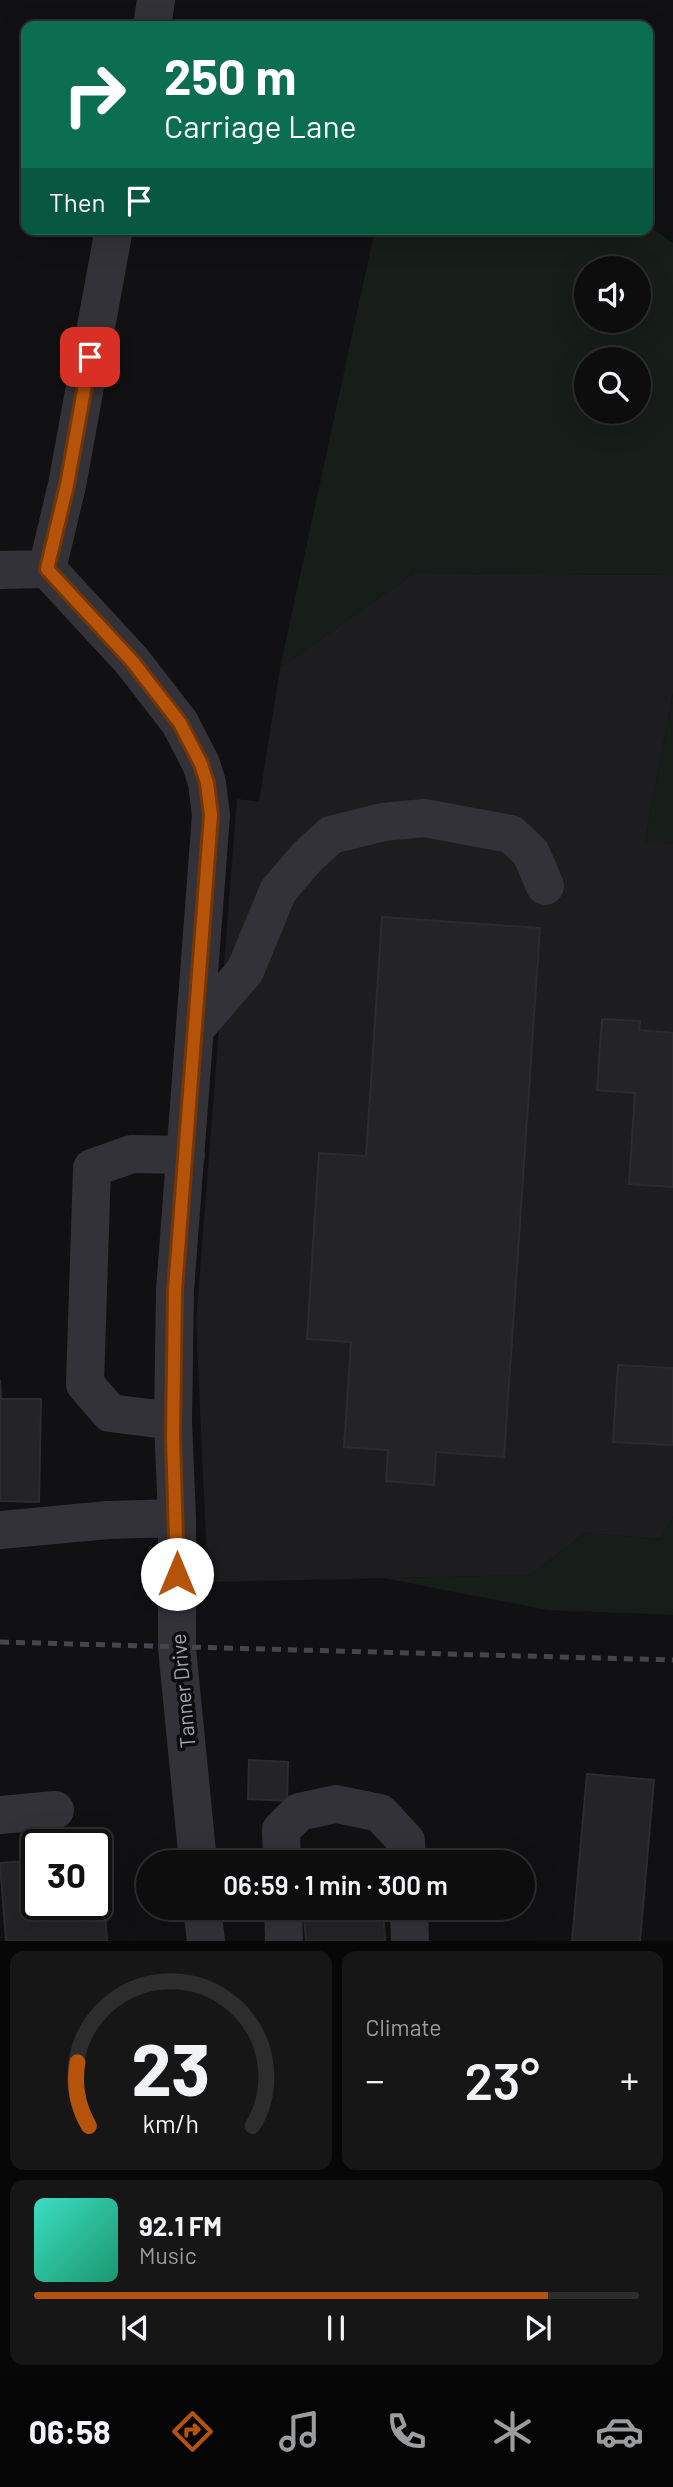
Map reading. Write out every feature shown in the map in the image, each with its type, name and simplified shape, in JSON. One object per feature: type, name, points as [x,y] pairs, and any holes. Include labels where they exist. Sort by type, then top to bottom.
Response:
[{"type":"street","points":[[153,21],[156,0]]},
{"type":"street","points":[[0,570],[47,569],[67,485],[113,235]]},
{"type":"street","name":"Tanner Drive","points":[[47,569],[132,661],[180,723],[201,764],[207,783],[211,815],[175,1290],[173,1421],[177,1518],[177,1648],[197,1850]]},
{"type":"street","points":[[195,1029],[245,971],[278,891],[307,857],[331,835],[383,822],[424,818],[512,834],[531,853],[545,886]]},
{"type":"street","points":[[173,1421],[110,1413],[85,1384],[92,1168],[132,1154],[186,1155]]},
{"type":"street","points":[[0,1530],[108,1520],[177,1518]]},
{"type":"street","points":[[282,1850],[281,1830],[299,1812],[336,1804],[380,1813],[406,1841],[406,1850]]},
{"type":"street","points":[[0,1815],[55,1810]]},
{"type":"street","points":[[203,1920],[206,1941]]},
{"type":"street","points":[[283,1920],[284,1941]]},
{"type":"street","points":[[409,1920],[410,1941]]},
{"type":"shaded area","points":[[653,229],[673,243],[673,575],[414,573],[280,668],[374,235],[653,235]]},
{"type":"shaded area","points":[[414,573],[673,575],[673,693],[645,841],[673,844],[673,1517],[661,1539],[585,1533],[530,1575],[208,1582],[196,1322],[237,799],[259,802],[280,668]]},
{"type":"shaded area","points":[[673,693],[673,844],[645,842]]},
{"type":"shaded area","points":[[673,1517],[673,1615],[548,1610],[383,1578],[530,1575],[585,1533],[661,1539]]},
{"type":"building","points":[[382,917],[540,928],[504,1457],[436,1452],[434,1485],[386,1481],[388,1450],[344,1447],[351,1342],[307,1339],[319,1153],[366,1156]]},
{"type":"building","points":[[602,1019],[640,1021],[639,1030],[673,1033],[673,1187],[629,1184],[635,1093],[597,1090]]},
{"type":"building","points":[[618,1365],[673,1368],[673,1445],[613,1442]]},
{"type":"building","points":[[0,1380],[1,1399],[41,1399],[39,1502],[0,1501]]},
{"type":"building","points":[[249,1760],[288,1762],[287,1801],[248,1799]]},
{"type":"building","points":[[587,1774],[654,1780],[640,1941],[572,1941]]},
{"type":"building","points":[[21,1861],[21,1920],[106,1920],[107,1941],[6,1941],[0,1863]]},
{"type":"building","points":[[304,1920],[384,1920],[385,1941],[306,1941]]},
{"type":"railway","points":[[0,1642],[673,1660]]},
{"type":"route","points":[[90,357],[67,485],[47,569],[132,661],[180,723],[201,764],[207,783],[211,815],[175,1290],[173,1436],[177,1574]]}]
